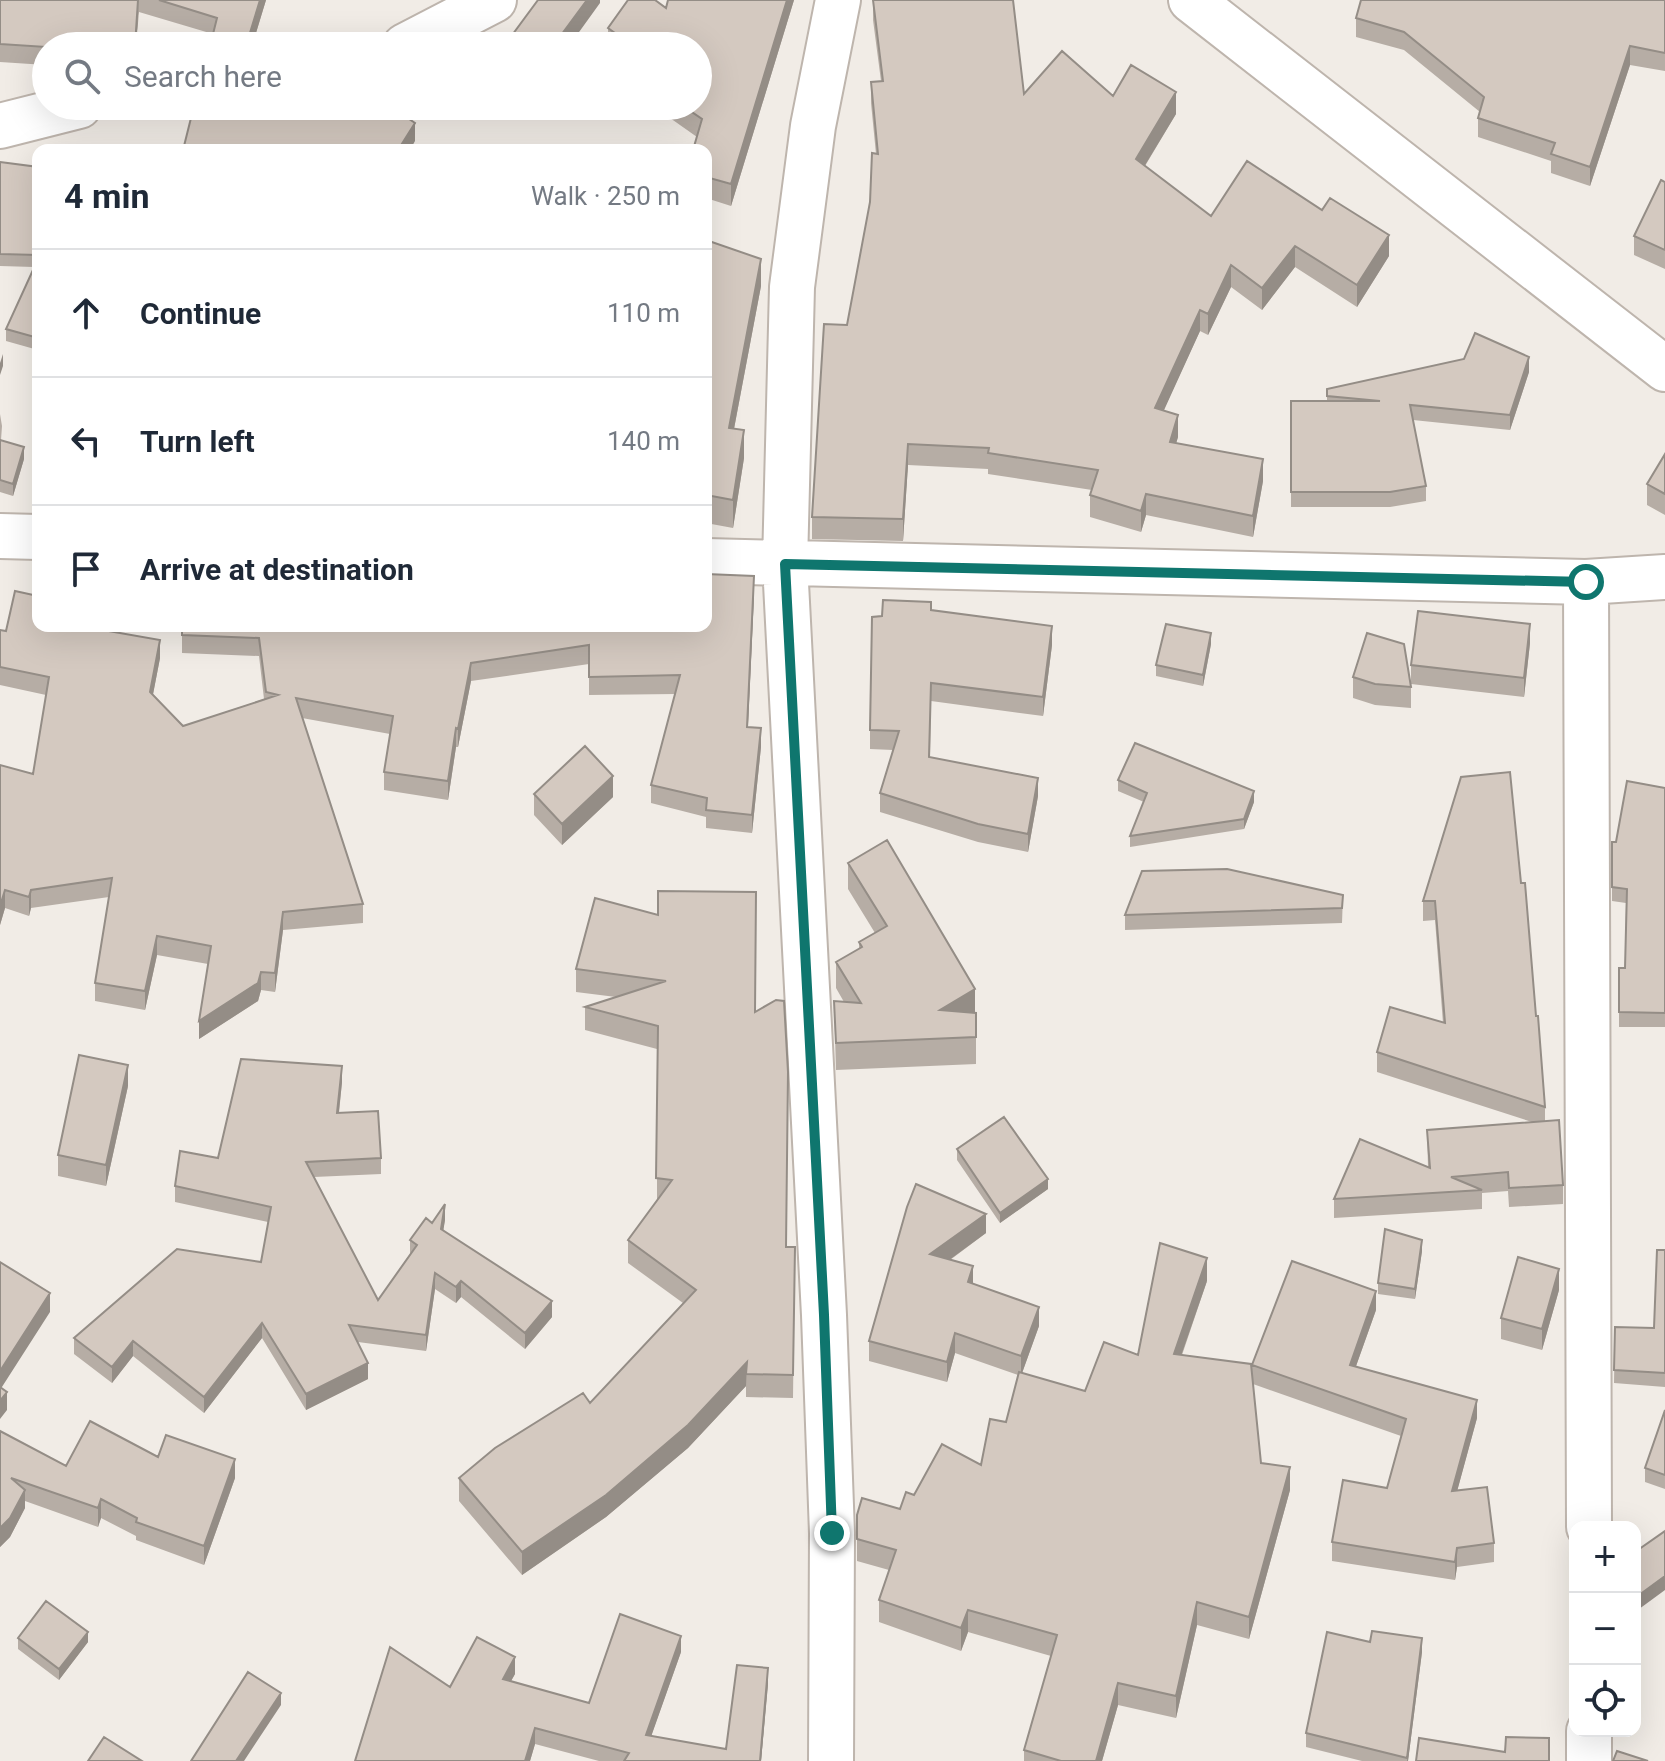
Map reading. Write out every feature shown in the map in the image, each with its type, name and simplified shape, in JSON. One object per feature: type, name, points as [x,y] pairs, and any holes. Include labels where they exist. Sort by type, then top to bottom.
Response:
[{"type":"street","points":[[432,32],[494,0]]},
{"type":"street","points":[[831,1761],[832,1533],[824,1315],[785,564],[792,287],[813,126],[838,0]]},
{"type":"street","points":[[1191,0],[1665,369]]},
{"type":"street","points":[[0,126],[32,118]]},
{"type":"street","points":[[0,536],[32,537]]},
{"type":"street","points":[[712,561],[1586,582],[1665,577]]},
{"type":"street","points":[[1586,582],[1589,1521]]},
{"type":"street","points":[[1589,1737],[1589,1761]]},
{"type":"building","points":[[0,0],[138,0],[136,32],[32,32],[32,46],[0,44]]},
{"type":"building","points":[[159,0],[260,0],[250,32],[214,32],[217,18]]},
{"type":"building","points":[[538,0],[587,0],[563,32],[514,32]]},
{"type":"building","points":[[628,0],[655,0],[666,8],[668,0],[787,0],[731,184],[712,179],[712,144],[695,144],[702,120],[712,120],[712,32],[614,32],[608,28]]},
{"type":"building","points":[[873,0],[1013,0],[1024,94],[1062,51],[1113,96],[1131,65],[1176,92],[1136,159],[1211,216],[1247,161],[1322,210],[1330,198],[1389,235],[1357,285],[1295,246],[1262,288],[1231,265],[1208,314],[1200,310],[1155,408],[1178,415],[1170,442],[1263,459],[1253,516],[1146,494],[1141,511],[1090,495],[1098,470],[988,453],[989,448],[908,444],[903,519],[812,517],[824,324],[847,325],[870,202],[872,153],[878,154],[871,82],[883,81]]},
{"type":"building","points":[[1361,0],[1665,0],[1665,53],[1630,46],[1590,167],[1551,154],[1555,143],[1478,118],[1484,97],[1404,32],[1356,18]]},
{"type":"building","points":[[190,120],[411,120],[415,123],[402,144],[184,144]]},
{"type":"building","points":[[0,162],[32,166],[32,255],[0,254]]},
{"type":"building","points":[[1661,180],[1665,182],[1665,250],[1634,236]]},
{"type":"building","points":[[712,242],[761,259],[729,428],[744,430],[733,500],[712,496]]},
{"type":"building","points":[[32,272],[32,336],[6,329]]},
{"type":"building","points":[[1475,333],[1529,357],[1510,415],[1410,405],[1426,486],[1390,492],[1291,492],[1291,401],[1380,401],[1327,396],[1327,389],[1464,359]]},
{"type":"building","points":[[0,440],[24,447],[13,484],[0,480]]},
{"type":"building","points":[[1665,454],[1665,494],[1647,484]]},
{"type":"building","points":[[712,574],[754,576],[747,727],[761,728],[752,815],[706,810],[707,798],[651,785],[680,675],[589,677],[589,645],[471,663],[448,781],[384,772],[393,716],[296,698],[363,904],[283,912],[275,973],[261,972],[258,983],[199,1021],[211,946],[157,936],[145,991],[95,983],[112,878],[31,890],[29,897],[5,890],[0,906],[0,765],[33,774],[49,677],[0,667],[0,630],[6,631],[15,591],[32,595],[32,632],[114,632],[160,640],[150,692],[183,726],[278,695],[266,692],[259,638],[182,635],[182,632],[712,632]]},
{"type":"building","points":[[883,600],[931,602],[931,610],[1052,626],[1043,697],[931,683],[929,757],[1038,778],[1028,834],[978,824],[880,793],[899,731],[870,730],[872,617],[882,616]]},
{"type":"building","points":[[1418,611],[1530,624],[1524,678],[1411,665]]},
{"type":"building","points":[[1166,624],[1211,633],[1203,675],[1156,665]]},
{"type":"building","points":[[1367,633],[1404,644],[1411,687],[1375,684],[1353,677]]},
{"type":"building","points":[[1135,743],[1254,791],[1244,819],[1130,836],[1147,793],[1118,780]]},
{"type":"building","points":[[585,746],[613,776],[562,824],[534,794]]},
{"type":"building","points":[[1510,772],[1521,883],[1525,883],[1545,1107],[1377,1052],[1390,1007],[1445,1023],[1435,901],[1423,901],[1461,777]]},
{"type":"building","points":[[1627,781],[1665,788],[1665,1013],[1619,1012],[1619,968],[1625,968],[1627,889],[1612,887],[1612,842],[1616,842]]},
{"type":"building","points":[[887,840],[975,989],[940,1010],[976,1013],[976,1037],[836,1043],[834,1001],[861,1003],[836,962],[862,947],[859,942],[887,926],[848,863]]},
{"type":"building","points":[[1227,869],[1343,895],[1342,908],[1125,915],[1142,871]]},
{"type":"building","points":[[658,891],[756,892],[755,1012],[776,1000],[784,1001],[788,1072],[786,1247],[795,1247],[793,1375],[746,1374],[747,1362],[688,1425],[606,1495],[522,1552],[459,1478],[495,1448],[583,1393],[590,1403],[696,1290],[628,1240],[672,1180],[656,1178],[658,1026],[585,1007],[666,981],[576,969],[595,898],[658,915]]},
{"type":"building","points":[[79,1055],[128,1065],[106,1165],[58,1155]]},
{"type":"building","points":[[241,1059],[342,1066],[337,1113],[378,1111],[381,1158],[306,1162],[378,1300],[417,1245],[410,1240],[426,1218],[432,1223],[445,1204],[441,1229],[552,1301],[525,1333],[461,1281],[456,1287],[435,1273],[426,1335],[349,1325],[368,1363],[306,1394],[262,1323],[204,1397],[133,1341],[112,1367],[74,1338],[177,1249],[261,1262],[271,1207],[175,1186],[180,1151],[218,1158]]},
{"type":"building","points":[[1004,1117],[1048,1179],[1000,1213],[957,1149]]},
{"type":"building","points":[[1559,1120],[1563,1185],[1509,1188],[1508,1172],[1451,1177],[1482,1190],[1334,1199],[1360,1139],[1430,1168],[1427,1130]]},
{"type":"building","points":[[916,1184],[986,1214],[930,1254],[973,1266],[968,1282],[1039,1307],[1021,1356],[955,1333],[947,1362],[869,1341]]},
{"type":"building","points":[[1385,1229],[1422,1240],[1415,1289],[1378,1283]]},
{"type":"building","points":[[1160,1243],[1207,1258],[1174,1354],[1251,1364],[1261,1463],[1290,1467],[1249,1617],[1197,1602],[1176,1696],[1118,1683],[1096,1761],[1061,1761],[1024,1750],[1057,1635],[968,1610],[961,1628],[879,1600],[896,1550],[857,1539],[857,1515],[862,1498],[900,1509],[906,1492],[914,1495],[942,1444],[981,1465],[990,1419],[1006,1422],[1019,1372],[1085,1391],[1104,1342],[1138,1355]]},
{"type":"building","points":[[1657,1250],[1665,1250],[1665,1373],[1614,1370],[1615,1327],[1654,1328]]},
{"type":"building","points":[[1518,1257],[1559,1269],[1542,1329],[1501,1318]]},
{"type":"building","points":[[1292,1261],[1376,1291],[1350,1365],[1477,1400],[1452,1491],[1487,1487],[1494,1543],[1457,1548],[1455,1562],[1332,1542],[1343,1480],[1387,1488],[1406,1419],[1252,1365]]},
{"type":"building","points":[[0,1262],[50,1293],[0,1371]]},
{"type":"building","points":[[0,1387],[7,1392],[0,1401]]},
{"type":"building","points":[[1665,1410],[1665,1475],[1645,1468]]},
{"type":"building","points":[[90,1421],[158,1457],[166,1435],[235,1459],[204,1546],[136,1522],[137,1518],[101,1499],[98,1508],[11,1478],[25,1490],[10,1518],[0,1528],[0,1431],[66,1466]]},
{"type":"building","points":[[1665,1531],[1665,1576],[1641,1594],[1641,1593],[1641,1548]]},
{"type":"building","points":[[46,1601],[88,1632],[59,1669],[18,1638]]},
{"type":"building","points":[[620,1614],[681,1636],[646,1735],[726,1749],[737,1665],[768,1668],[760,1761],[624,1761],[629,1753],[535,1728],[525,1761],[355,1761],[390,1647],[450,1687],[477,1637],[515,1657],[503,1679],[589,1703]]},
{"type":"building","points":[[1372,1631],[1422,1638],[1407,1758],[1306,1733],[1327,1632],[1370,1642]]},
{"type":"building","points":[[248,1672],[281,1693],[236,1761],[191,1761]]},
{"type":"building","points":[[104,1737],[142,1761],[88,1761]]},
{"type":"building","points":[[1506,1737],[1549,1738],[1549,1761],[1416,1761],[1419,1738],[1505,1752]]},
{"type":"building","points":[[1617,1751],[1648,1761],[1613,1761]]},
{"type":"route","points":[[832,1533],[824,1315],[785,564],[1586,582]]}]
